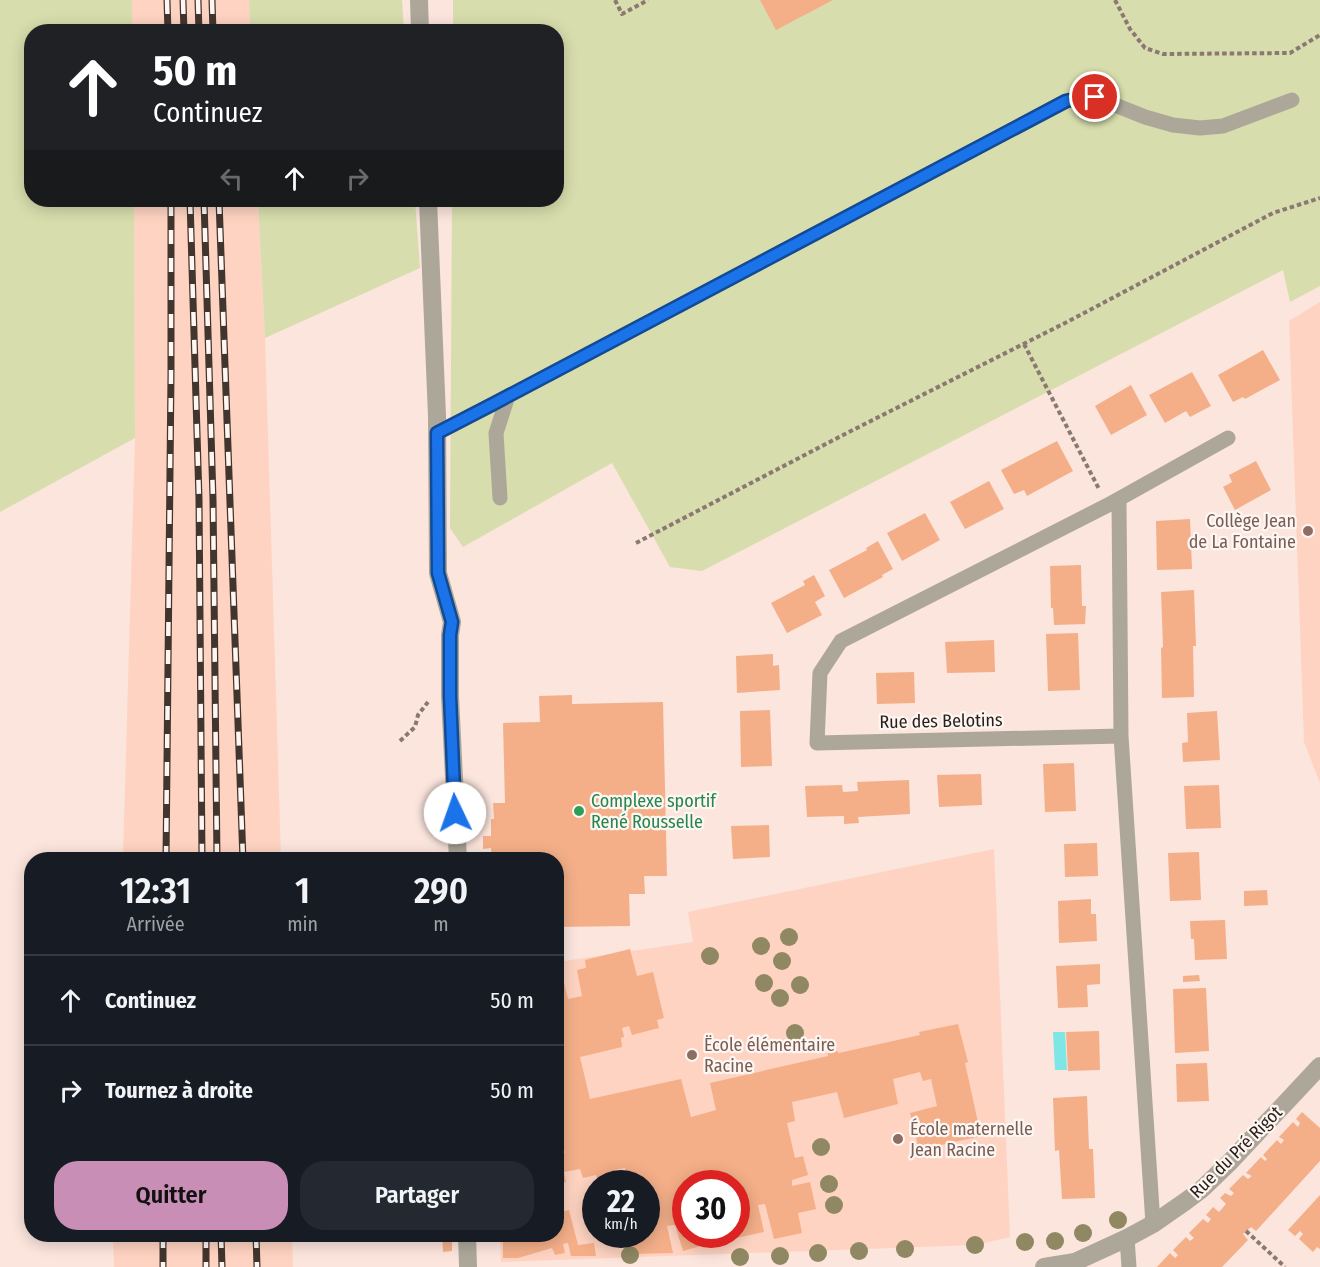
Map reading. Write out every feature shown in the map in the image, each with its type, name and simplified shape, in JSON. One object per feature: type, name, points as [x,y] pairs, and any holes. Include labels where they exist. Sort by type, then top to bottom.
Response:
[{"type":"street","points":[[419,0],[420,24]]},
{"type":"street","points":[[428,207],[437,433],[438,573],[452,622],[450,696],[458,852]]},
{"type":"street","name":"Rue du Pré Rigot","points":[[1044,1267],[1075,1265],[1153,1224],[1186,1201],[1222,1170],[1320,1066]]},
{"type":"street","points":[[467,1242],[468,1267]]},
{"type":"lane","points":[[437,433],[1066,101],[1095,97],[1145,117],[1173,125],[1200,128],[1223,126],[1292,100]]},
{"type":"lane","points":[[500,498],[496,433],[508,396]]},
{"type":"lane","name":"Rue des Belotins","points":[[1121,736],[817,743],[820,673],[842,641],[1113,503],[1228,438]]},
{"type":"lane","points":[[1113,503],[1121,736],[1153,1224]]},
{"type":"lane","points":[[1127,1238],[1130,1267]]},
{"type":"path","points":[[615,0],[622,14],[648,0]]},
{"type":"path","points":[[1115,0],[1130,28],[1145,48],[1163,54],[1290,53],[1320,35]]},
{"type":"path","points":[[636,543],[1067,322],[1273,213],[1320,198]]},
{"type":"path","points":[[1024,344],[1113,503]]},
{"type":"path","points":[[400,741],[415,727],[418,715],[432,697],[450,696]]},
{"type":"path","points":[[1246,1231],[1286,1267]]},
{"type":"shaded area","points":[[132,0],[249,0],[250,24],[132,24]]},
{"type":"shaded area","points":[[134,207],[258,207],[265,338],[281,852],[123,852],[135,438]]},
{"type":"shaded area","name":"Collège Jean de La Fontaine","points":[[1320,302],[1320,783],[1304,742],[1289,321]]},
{"type":"shaded area","name":"Ëcole élémentaire Racine","points":[[994,849],[1010,1237],[975,1245],[501,1262],[500,1242],[564,1242],[564,961],[693,942],[688,912]]},
{"type":"shaded area","points":[[113,1242],[292,1242],[293,1267],[114,1267]]},
{"type":"green space","points":[[0,0],[132,0],[132,24],[24,24],[24,207],[134,207],[135,438],[0,512]]},
{"type":"green space","points":[[249,0],[402,0],[404,24],[250,24]]},
{"type":"green space","points":[[453,0],[1320,0],[1320,286],[1290,302],[1283,270],[702,571],[670,567],[612,463],[463,547],[450,528],[452,207],[564,207],[564,24],[453,24]]},
{"type":"green space","points":[[258,207],[416,207],[420,268],[265,338]]},
{"type":"water","points":[[1053,1032],[1065,1032],[1067,1070],[1055,1070]]},
{"type":"building","points":[[760,0],[833,0],[776,30]]},
{"type":"building","points":[[1263,350],[1280,380],[1245,399],[1243,397],[1233,402],[1218,375]]},
{"type":"building","points":[[1192,372],[1211,406],[1190,417],[1186,411],[1165,423],[1149,395]]},
{"type":"building","points":[[1131,385],[1147,415],[1111,435],[1095,406]]},
{"type":"building","points":[[1057,441],[1073,471],[1027,496],[1024,490],[1014,494],[1001,470]]},
{"type":"building","points":[[1256,461],[1271,490],[1235,510],[1223,487],[1232,482],[1229,475]]},
{"type":"building","points":[[989,481],[1004,509],[965,529],[950,502]]},
{"type":"building","points":[[925,513],[940,540],[902,561],[887,533]]},
{"type":"building","points":[[1190,519],[1192,569],[1157,570],[1156,521]]},
{"type":"building","points":[[878,541],[893,569],[844,598],[829,570],[867,550],[866,548]]},
{"type":"building","points":[[1081,565],[1082,606],[1086,606],[1085,624],[1054,625],[1053,608],[1051,608],[1050,566]]},
{"type":"building","points":[[814,575],[825,596],[815,602],[822,615],[787,633],[771,603],[805,585],[803,581]]},
{"type":"building","points":[[1194,590],[1196,646],[1193,646],[1194,697],[1162,698],[1161,592]]},
{"type":"building","points":[[1078,633],[1080,690],[1048,691],[1046,634]]},
{"type":"building","points":[[994,640],[995,672],[947,673],[945,642]]},
{"type":"building","points":[[773,654],[773,666],[779,665],[780,690],[737,693],[736,656]]},
{"type":"building","points":[[914,672],[915,703],[877,704],[876,673]]},
{"type":"building","name":"Complexe sportif René Rousselle","points":[[572,695],[572,704],[663,702],[667,876],[644,876],[645,894],[629,894],[630,926],[564,927],[564,852],[491,852],[491,848],[483,849],[483,836],[491,836],[491,819],[494,819],[493,803],[505,803],[503,723],[540,722],[539,696]]},
{"type":"building","points":[[770,710],[772,766],[741,767],[740,711]]},
{"type":"building","points":[[1217,711],[1220,760],[1183,762],[1182,743],[1188,742],[1187,713]]},
{"type":"building","points":[[1074,763],[1076,811],[1045,812],[1043,764]]},
{"type":"building","points":[[981,774],[982,805],[939,807],[937,775]]},
{"type":"building","points":[[909,780],[910,814],[858,817],[859,823],[844,824],[844,816],[807,817],[805,786],[842,785],[843,792],[858,791],[857,782]]},
{"type":"building","points":[[1219,785],[1221,828],[1186,829],[1184,786]]},
{"type":"building","points":[[769,825],[770,857],[733,859],[731,826]]},
{"type":"building","points":[[1097,843],[1098,876],[1065,877],[1064,844]]},
{"type":"building","points":[[1199,852],[1201,900],[1170,901],[1168,853]]},
{"type":"building","points":[[1267,890],[1268,905],[1244,906],[1244,891]]},
{"type":"building","points":[[1091,899],[1091,914],[1096,914],[1097,941],[1059,943],[1058,901]]},
{"type":"building","points":[[1225,920],[1227,959],[1195,960],[1190,921]]},
{"type":"building","points":[[630,949],[637,976],[653,972],[664,1018],[657,1020],[659,1028],[632,1035],[629,1026],[622,1028],[624,1037],[621,1038],[622,1047],[580,1057],[590,1099],[681,1079],[691,1117],[716,1110],[710,1083],[828,1056],[828,1053],[837,1051],[839,1053],[920,1035],[919,1032],[958,1024],[968,1062],[965,1063],[981,1136],[919,1150],[910,1113],[937,1106],[931,1079],[923,1081],[920,1072],[893,1079],[898,1104],[844,1118],[837,1092],[792,1102],[795,1121],[787,1123],[795,1158],[803,1156],[808,1175],[792,1180],[792,1186],[810,1182],[816,1209],[798,1213],[802,1233],[774,1239],[765,1204],[758,1205],[764,1232],[750,1235],[750,1170],[672,1170],[672,1225],[667,1226],[673,1253],[635,1254],[634,1248],[660,1248],[660,1170],[625,1170],[625,1168],[582,1170],[582,1175],[580,1169],[564,1172],[564,982],[568,999],[582,996],[577,970],[586,968],[585,960]]},
{"type":"building","points":[[1100,964],[1100,984],[1087,985],[1088,1007],[1058,1008],[1056,966]]},
{"type":"building","points":[[1199,975],[1200,981],[1183,982],[1183,976]]},
{"type":"building","points":[[1206,988],[1209,1051],[1175,1053],[1173,989]]},
{"type":"building","points":[[1099,1031],[1100,1070],[1068,1071],[1066,1032]]},
{"type":"building","points":[[1207,1063],[1209,1101],[1177,1102],[1176,1064]]},
{"type":"building","points":[[1087,1096],[1089,1149],[1093,1149],[1095,1198],[1062,1199],[1059,1150],[1055,1151],[1053,1098]]},
{"type":"building","points":[[1302,1112],[1320,1128],[1320,1161],[1256,1231],[1251,1227],[1243,1234],[1248,1240],[1222,1267],[1157,1267],[1170,1253],[1175,1258],[1178,1255],[1173,1250],[1186,1237],[1190,1241],[1194,1238],[1189,1233],[1203,1219],[1208,1223],[1211,1219],[1206,1215],[1213,1207],[1219,1212],[1226,1204],[1220,1198],[1225,1193],[1231,1196],[1234,1193],[1229,1189],[1243,1175],[1248,1179],[1252,1176],[1246,1173],[1261,1157],[1265,1161],[1267,1159],[1263,1155],[1277,1140],[1281,1144],[1284,1140],[1279,1137],[1293,1122],[1298,1127],[1300,1123],[1296,1119]]},
{"type":"building","points":[[1320,1195],[1320,1249],[1317,1247],[1313,1252],[1299,1239],[1303,1234],[1300,1231],[1295,1236],[1288,1230]]},
{"type":"building","points":[[569,1210],[578,1245],[582,1244],[582,1248],[595,1248],[596,1256],[571,1256],[568,1243],[563,1244],[565,1253],[555,1255],[552,1248],[518,1258],[503,1258],[503,1242],[564,1242],[564,1211]]},
{"type":"building","points":[[442,1242],[452,1242],[452,1251],[443,1252]]},
{"type":"railway","points":[[167,0],[168,24]]},
{"type":"railway","points":[[183,0],[184,24]]},
{"type":"railway","points":[[198,0],[199,24]]},
{"type":"railway","points":[[212,0],[213,24]]},
{"type":"railway","points":[[166,852],[171,207]]},
{"type":"railway","points":[[190,207],[199,499],[202,852]]},
{"type":"railway","points":[[204,207],[213,499],[217,852]]},
{"type":"railway","points":[[219,207],[243,852]]},
{"type":"railway","points":[[163,1242],[163,1267]]},
{"type":"railway","points":[[206,1242],[206,1267]]},
{"type":"railway","points":[[221,1242],[222,1267]]},
{"type":"railway","points":[[256,1242],[257,1267]]},
{"type":"place","name":"Collège Jean de La Fontaine","points":[[1308,531]]},
{"type":"place","name":"Complexe sportif René Rousselle","points":[[579,811]]},
{"type":"place","name":"Ëcole élémentaire Racine","points":[[692,1055]]},
{"type":"place","name":"École maternelle Jean Racine","points":[[898,1139]]},
{"type":"route","points":[[455,813],[450,696],[452,622],[438,573],[437,433],[1066,101],[1095,97]]}]
